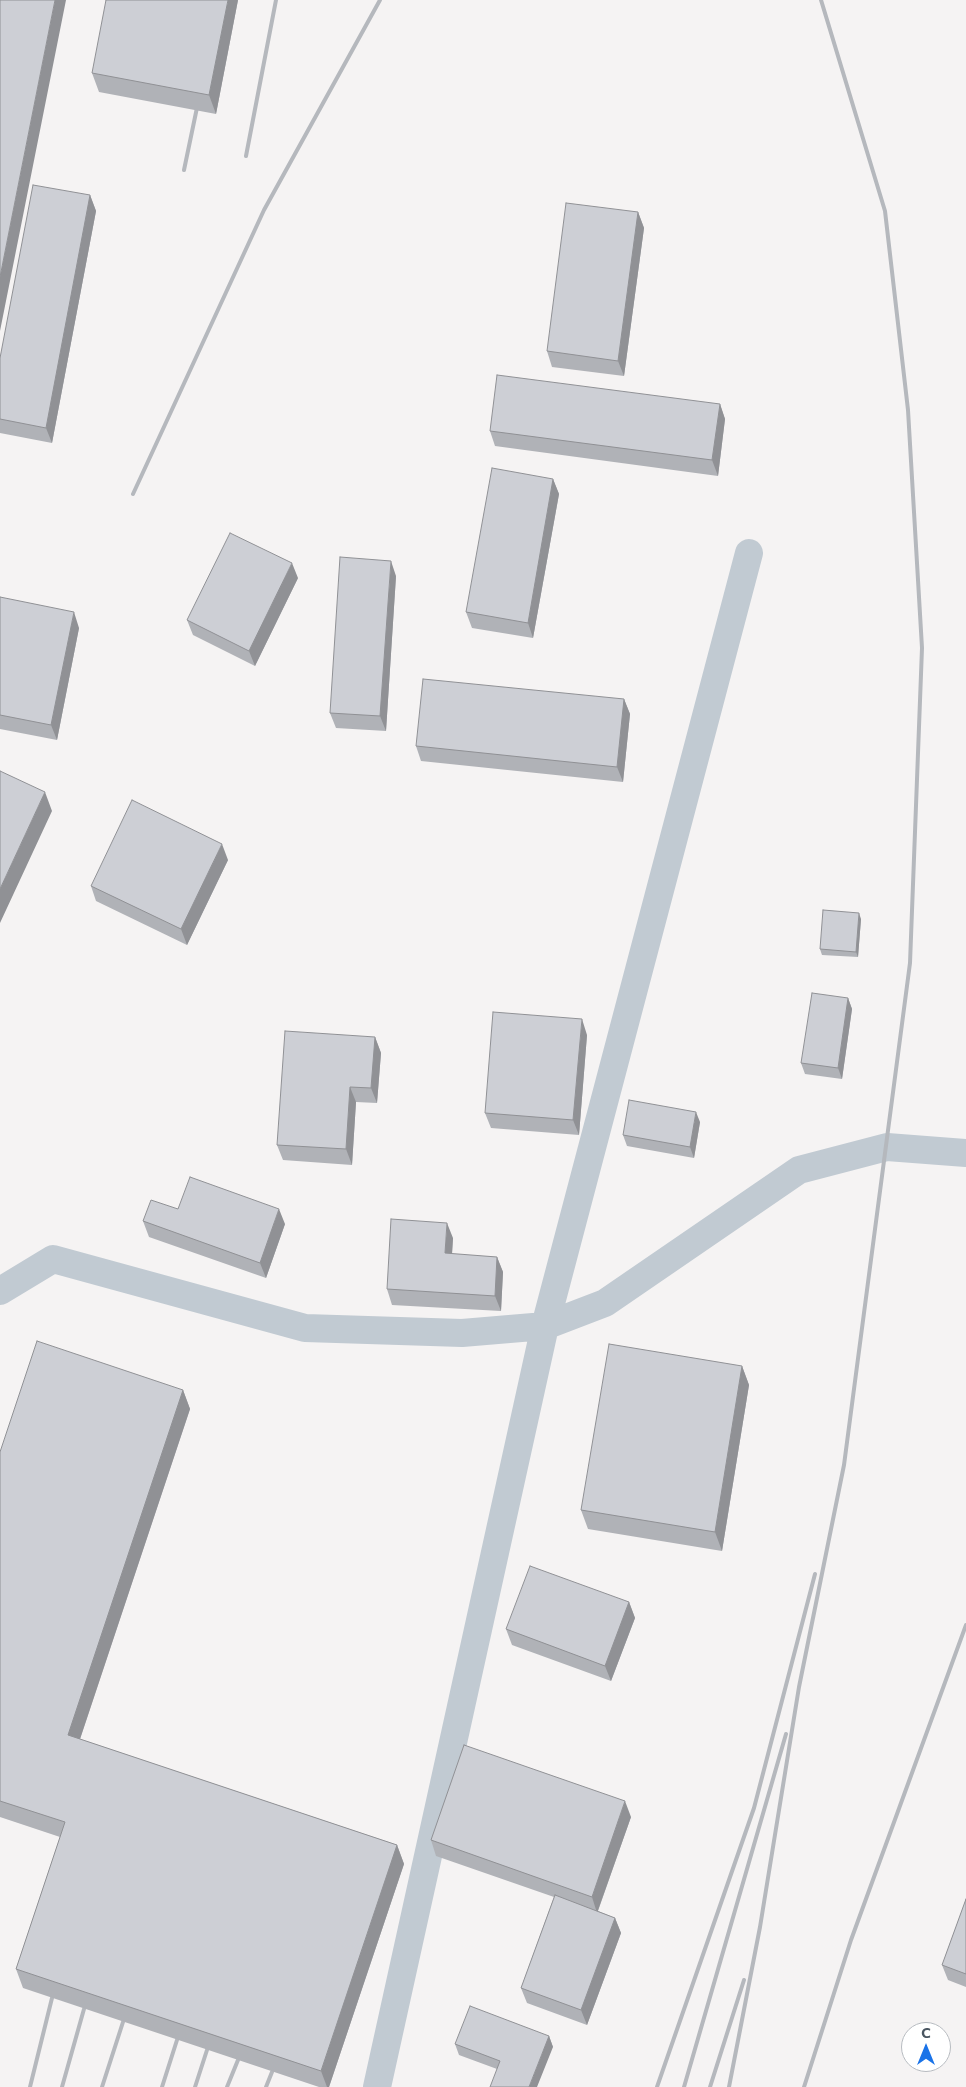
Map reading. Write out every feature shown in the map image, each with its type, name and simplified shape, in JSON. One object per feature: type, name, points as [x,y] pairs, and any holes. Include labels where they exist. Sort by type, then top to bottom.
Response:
[{"type":"street","points":[[377,2087],[545,1326],[749,553]]},
{"type":"street","points":[[0,1291],[53,1259],[305,1328],[462,1333],[545,1326],[605,1303],[799,1170],[887,1148],[966,1153]]},
{"type":"building","points":[[0,0],[55,0],[0,277]]},
{"type":"building","points":[[106,0],[228,0],[209,95],[92,73]]},
{"type":"building","points":[[33,185],[90,195],[46,428],[0,419],[0,358]]},
{"type":"building","points":[[566,203],[638,212],[618,361],[547,351]]},
{"type":"building","points":[[497,375],[720,404],[712,460],[490,431]]},
{"type":"building","points":[[492,468],[553,479],[528,623],[466,612]]},
{"type":"building","points":[[230,533],[292,563],[249,651],[187,620]]},
{"type":"building","points":[[340,557],[391,561],[380,716],[330,713]]},
{"type":"building","points":[[0,597],[74,612],[51,725],[0,715]]},
{"type":"building","points":[[423,679],[624,699],[617,767],[416,746]]},
{"type":"building","points":[[0,771],[45,792],[0,889]]},
{"type":"building","points":[[132,800],[222,844],[181,929],[91,886]]},
{"type":"building","points":[[823,910],[859,913],[856,952],[820,949]]},
{"type":"building","points":[[812,993],[848,998],[838,1068],[801,1063]]},
{"type":"building","points":[[493,1012],[582,1019],[573,1120],[485,1113]]},
{"type":"building","points":[[285,1031],[375,1037],[371,1088],[350,1087],[346,1149],[277,1145]]},
{"type":"building","points":[[629,1100],[696,1112],[690,1147],[623,1135]]},
{"type":"building","points":[[190,1177],[279,1209],[260,1263],[143,1221],[151,1200],[178,1209]]},
{"type":"building","points":[[391,1219],[447,1223],[445,1253],[497,1257],[495,1296],[387,1289]]},
{"type":"building","points":[[37,1341],[183,1390],[68,1735],[397,1845],[321,2071],[16,1969],[65,1822],[0,1801],[0,1452]]},
{"type":"building","points":[[609,1344],[742,1366],[715,1532],[581,1510]]},
{"type":"building","points":[[530,1566],[629,1602],[605,1666],[506,1629]]},
{"type":"building","points":[[464,1745],[625,1801],[592,1897],[431,1840]]},
{"type":"building","points":[[555,1895],[615,1918],[581,2010],[521,1988]]},
{"type":"building","points":[[966,1899],[966,1974],[942,1965]]},
{"type":"building","points":[[470,2006],[549,2036],[529,2087],[490,2087],[500,2061],[455,2044]]},
{"type":"railway","points":[[246,156],[276,0]]},
{"type":"railway","points":[[133,494],[264,210],[380,0]]},
{"type":"railway","points":[[729,2087],[760,1927],[799,1687],[844,1465],[910,963],[922,648],[908,410],[885,211],[821,0]]},
{"type":"railway","points":[[184,170],[199,98]]},
{"type":"railway","points":[[657,2087],[754,1808],[815,1574]]},
{"type":"railway","points":[[804,2087],[851,1940],[966,1625]]},
{"type":"railway","points":[[684,2087],[786,1734]]},
{"type":"railway","points":[[710,2087],[744,1980]]},
{"type":"railway","points":[[30,2087],[52,1998]]},
{"type":"railway","points":[[62,2087],[84,2009]]},
{"type":"railway","points":[[102,2087],[123,2022]]},
{"type":"railway","points":[[162,2087],[177,2040]]},
{"type":"railway","points":[[195,2087],[207,2050]]},
{"type":"railway","points":[[227,2087],[238,2060]]},
{"type":"railway","points":[[266,2087],[272,2072]]}]
